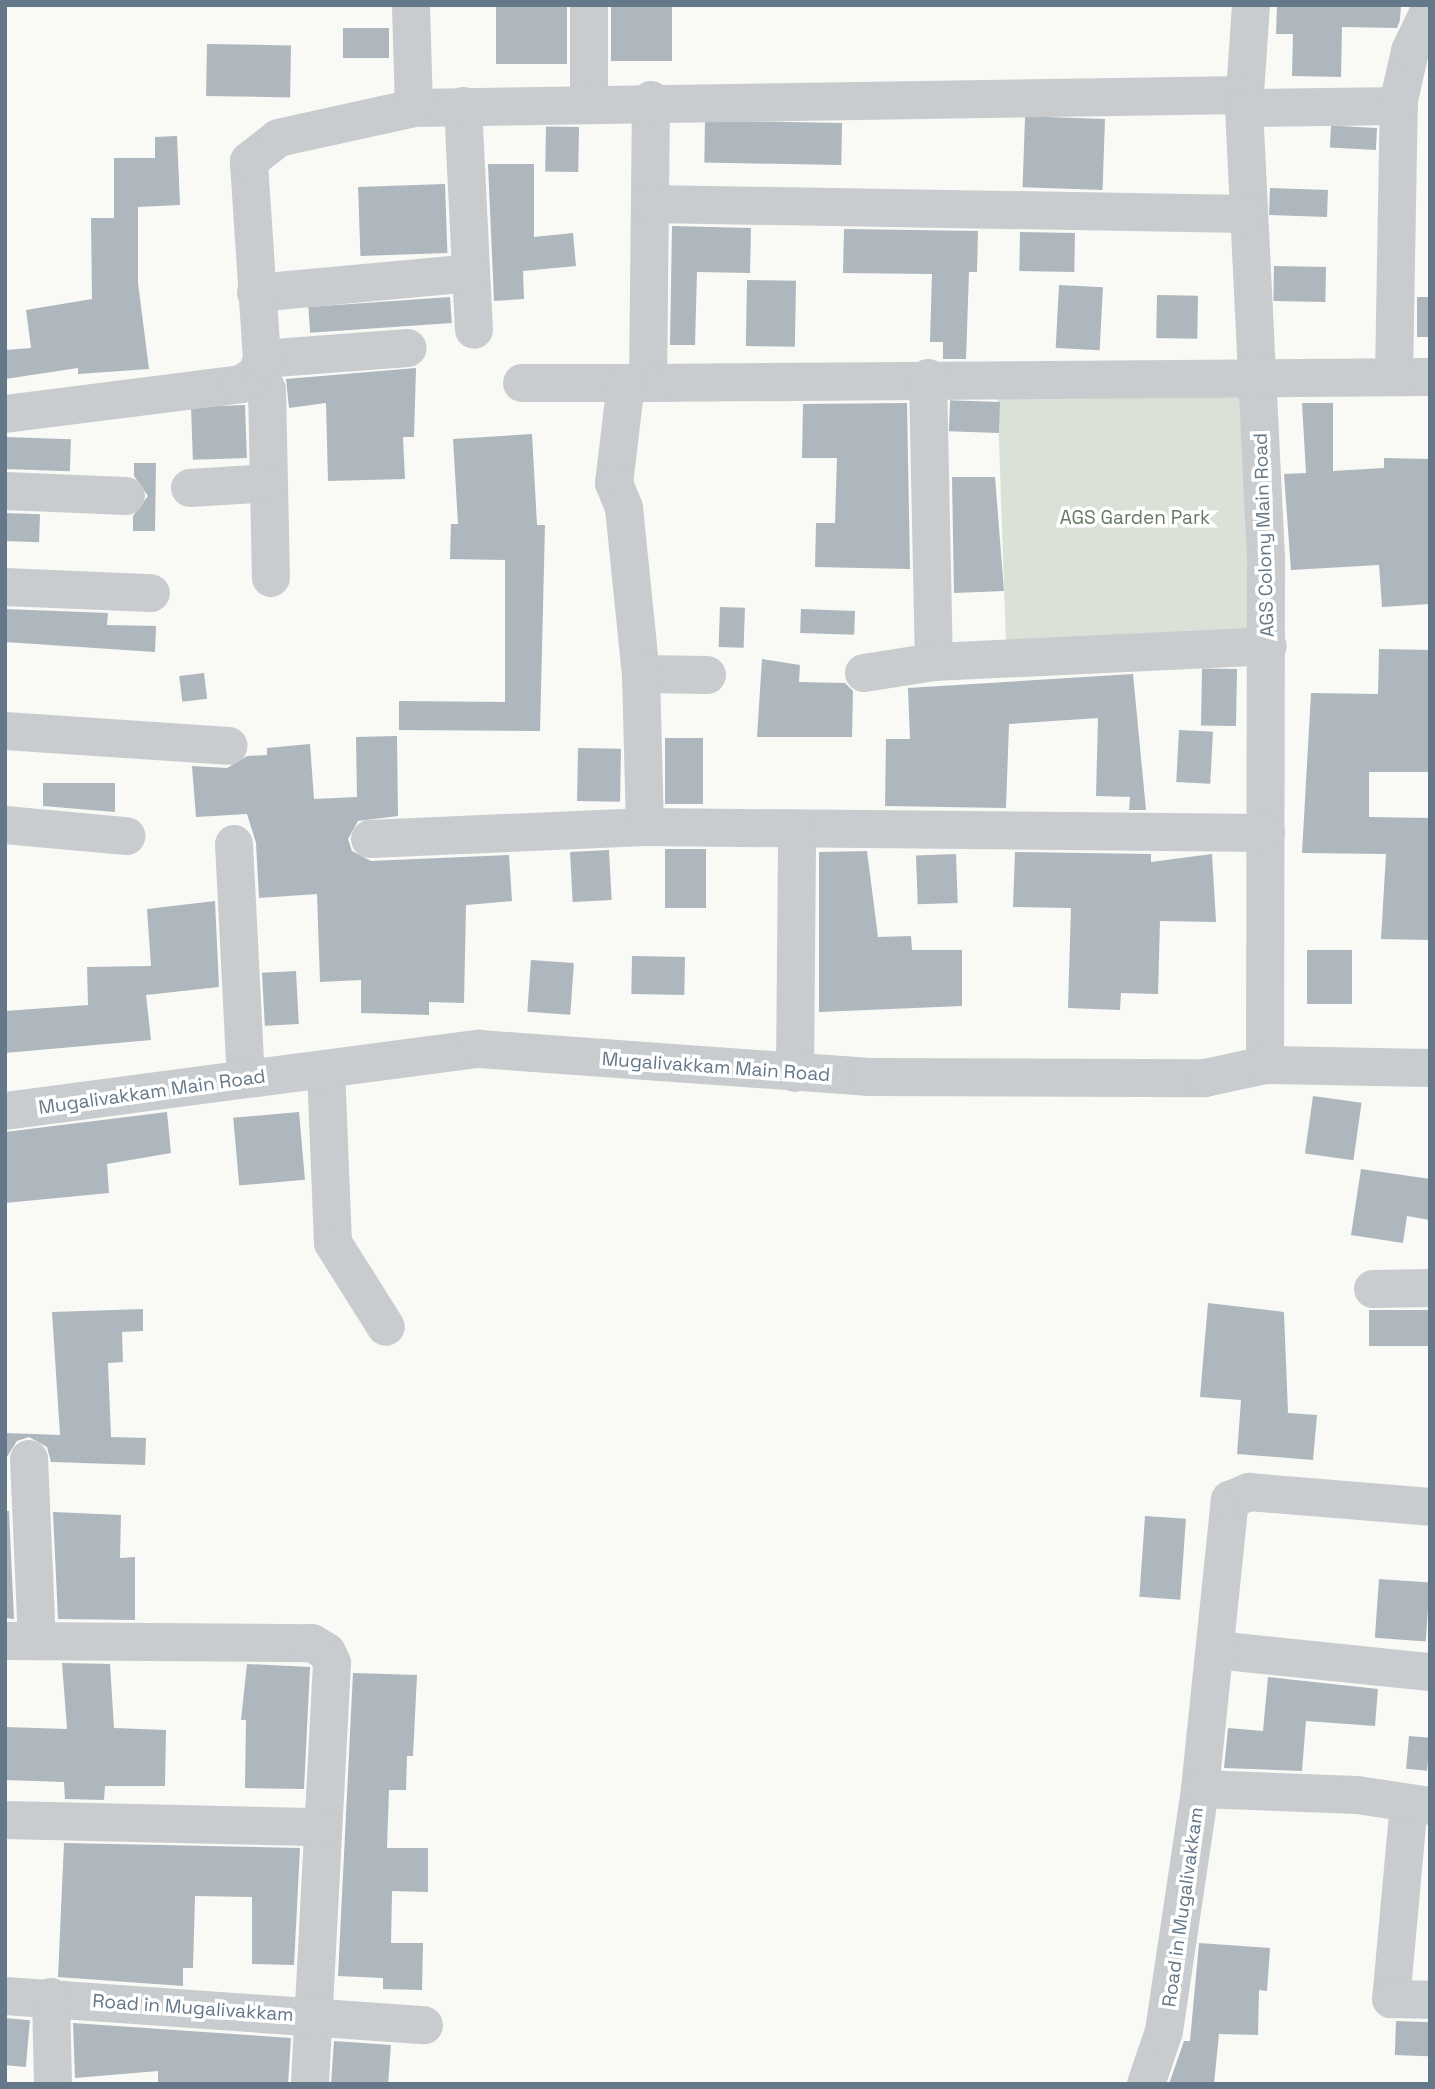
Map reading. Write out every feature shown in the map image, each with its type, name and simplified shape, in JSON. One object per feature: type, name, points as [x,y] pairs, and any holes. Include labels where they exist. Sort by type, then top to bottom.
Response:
[{"type":"street","points":[[411,5],[414,108]]},
{"type":"street","points":[[589,5],[589,102]]},
{"type":"street","name":"AGS Colony Main Road","points":[[1251,5],[1244,102],[1246,214],[1268,646],[1265,1065]]},
{"type":"street","points":[[522,383],[928,378],[1412,377],[1399,106],[1410,51],[1430,9]]},
{"type":"street","points":[[645,827],[641,674],[624,508],[614,483],[637,383],[651,204],[651,100]]},
{"type":"street","points":[[271,578],[267,390],[260,365],[247,176],[255,152],[278,138],[414,108],[651,100],[1244,102],[1399,106]]},
{"type":"street","points":[[463,106],[474,330]]},
{"type":"street","points":[[651,204],[1246,214]]},
{"type":"street","points":[[256,293],[471,272]]},
{"type":"street","points":[[5,414],[241,384],[260,365],[408,348]]},
{"type":"street","points":[[928,378],[934,662]]},
{"type":"street","points":[[190,488],[269,484]]},
{"type":"street","points":[[5,491],[126,496]]},
{"type":"street","points":[[5,587],[151,593]]},
{"type":"street","points":[[864,673],[934,662],[1268,646]]},
{"type":"street","points":[[641,674],[707,675]]},
{"type":"street","points":[[5,731],[228,746]]},
{"type":"street","points":[[5,825],[127,836]]},
{"type":"street","points":[[370,839],[645,827],[1266,833]]},
{"type":"street","points":[[795,1073],[797,829]]},
{"type":"street","points":[[234,844],[246,1079]]},
{"type":"street","name":"Mugalivakkam Main Road","points":[[5,1111],[479,1049],[795,1073],[1205,1078],[1265,1065],[1430,1068]]},
{"type":"street","points":[[326,1069],[333,1243],[386,1327]]},
{"type":"street","points":[[1373,1289],[1430,1288]]},
{"type":"street","points":[[29,1459],[21,1641],[320,1645],[332,1663],[314,2017],[424,2025]]},
{"type":"street","points":[[1200,1789],[1229,1505],[1236,1495],[1430,1507]]},
{"type":"street","points":[[1216,1650],[1430,1672]]},
{"type":"street","name":"Road in Mugalivakkam","points":[[1146,2084],[1164,2031],[1200,1789],[1420,1804]]},
{"type":"street","points":[[1420,1804],[1391,1999],[1430,2000]]},
{"type":"street","points":[[5,1819],[322,1827]]},
{"type":"street","name":"Road in Mugalivakkam","points":[[5,1996],[51,1997],[314,2017],[310,2084]]},
{"type":"street","points":[[51,1997],[53,2084]]},
{"type":"green space","name":"AGS Garden Park","points":[[1255,380],[1264,644],[1006,653],[997,389]]},
{"type":"building","points":[[496,5],[567,5],[567,64],[496,64]]},
{"type":"building","points":[[611,5],[672,5],[672,61],[611,61]]},
{"type":"building","points":[[1277,5],[1401,5],[1397,28],[1342,27],[1341,77],[1292,76],[1293,34],[1276,34]]},
{"type":"building","points":[[343,28],[389,28],[389,58],[343,58]]},
{"type":"building","points":[[207,44],[291,45],[290,97],[206,96]]},
{"type":"building","points":[[1025,116],[1105,119],[1103,190],[1023,187]]},
{"type":"building","points":[[705,121],[842,123],[841,165],[704,163]]},
{"type":"building","points":[[546,126],[579,127],[578,172],[545,171]]},
{"type":"building","points":[[1331,126],[1377,128],[1376,150],[1330,148]]},
{"type":"building","points":[[177,136],[180,205],[138,207],[138,283],[149,369],[78,374],[78,368],[5,379],[5,350],[31,348],[26,310],[92,299],[91,218],[114,218],[114,158],[155,158],[155,137]]},
{"type":"building","points":[[488,164],[534,164],[534,237],[573,233],[576,266],[523,271],[524,299],[494,301]]},
{"type":"building","points":[[445,184],[447,253],[360,256],[358,187]]},
{"type":"building","points":[[1270,188],[1328,190],[1327,217],[1269,215]]},
{"type":"building","points":[[672,226],[751,228],[750,273],[697,272],[695,345],[670,345]]},
{"type":"building","points":[[844,229],[978,231],[977,272],[969,272],[966,359],[943,359],[943,342],[930,342],[932,274],[843,273]]},
{"type":"building","points":[[1020,232],[1075,233],[1074,272],[1019,271]]},
{"type":"building","points":[[1274,266],[1326,267],[1325,302],[1273,301]]},
{"type":"building","points":[[747,280],[796,281],[795,347],[746,346]]},
{"type":"building","points":[[1059,285],[1103,287],[1100,350],[1056,348]]},
{"type":"building","points":[[1157,295],[1198,296],[1197,339],[1156,338]]},
{"type":"building","points":[[450,297],[452,323],[310,333],[308,307]]},
{"type":"building","points":[[1417,297],[1430,297],[1430,337],[1417,337]]},
{"type":"building","points":[[416,368],[414,437],[403,437],[405,479],[328,481],[326,403],[289,408],[286,379]]},
{"type":"building","points":[[950,400],[1000,402],[999,433],[949,431]]},
{"type":"building","points":[[907,403],[910,569],[815,567],[816,523],[835,523],[837,458],[802,458],[803,404]]},
{"type":"building","points":[[1302,403],[1333,403],[1333,471],[1384,468],[1384,458],[1430,459],[1430,604],[1382,607],[1379,565],[1291,570],[1284,474],[1306,473]]},
{"type":"building","points":[[245,405],[247,458],[193,460],[191,407]]},
{"type":"building","points":[[532,434],[537,525],[545,525],[540,731],[399,730],[399,701],[505,702],[505,560],[450,559],[451,524],[458,524],[453,439]]},
{"type":"building","points":[[5,437],[71,439],[70,471],[5,469]]},
{"type":"building","points":[[134,463],[156,463],[155,531],[133,531],[133,516],[148,496],[134,476]]},
{"type":"building","points":[[952,477],[995,477],[1004,591],[954,593]]},
{"type":"building","points":[[5,513],[40,514],[39,542],[5,541]]},
{"type":"building","points":[[720,607],[745,608],[744,648],[719,647]]},
{"type":"building","points":[[5,609],[108,613],[107,625],[156,626],[155,652],[5,642]]},
{"type":"building","points":[[801,609],[855,611],[854,635],[800,633]]},
{"type":"building","points":[[1379,649],[1430,650],[1430,772],[1369,772],[1369,817],[1430,818],[1430,940],[1381,939],[1386,854],[1302,853],[1311,693],[1378,694]]},
{"type":"building","points":[[762,659],[800,665],[799,682],[845,683],[853,691],[852,737],[757,737]]},
{"type":"building","points":[[1202,668],[1237,669],[1236,726],[1201,725]]},
{"type":"building","points":[[204,673],[207,699],[182,702],[179,676]]},
{"type":"building","points":[[1133,674],[1146,810],[1129,810],[1130,797],[1096,796],[1098,718],[1009,724],[1006,808],[885,806],[886,739],[910,739],[908,688]]},
{"type":"building","points":[[1179,730],[1213,732],[1210,784],[1176,782]]},
{"type":"building","points":[[397,736],[398,816],[358,821],[348,839],[352,851],[371,861],[509,855],[512,901],[466,905],[464,1003],[429,1002],[429,1015],[361,1013],[361,980],[320,982],[317,894],[259,898],[256,843],[247,814],[196,817],[192,766],[227,768],[247,756],[267,755],[267,748],[310,744],[314,799],[357,797],[356,737]]},
{"type":"building","points":[[665,738],[703,738],[703,804],[665,804]]},
{"type":"building","points":[[578,748],[621,749],[620,802],[577,801]]},
{"type":"building","points":[[43,783],[115,783],[115,812],[43,806]]},
{"type":"building","points":[[665,849],[706,849],[706,908],[665,908]]},
{"type":"building","points":[[609,850],[612,900],[573,902],[570,852]]},
{"type":"building","points":[[867,851],[878,937],[911,936],[912,950],[962,950],[962,1006],[819,1012],[819,852]]},
{"type":"building","points":[[1015,852],[1151,854],[1151,862],[1212,854],[1216,922],[1160,921],[1158,994],[1121,993],[1120,1010],[1068,1008],[1071,908],[1013,907]]},
{"type":"building","points":[[956,854],[958,903],[918,904],[916,855]]},
{"type":"building","points":[[215,901],[219,987],[146,995],[151,1040],[5,1053],[5,1011],[88,1005],[87,967],[151,966],[147,909]]},
{"type":"building","points":[[1307,950],[1352,950],[1352,1004],[1307,1004]]},
{"type":"building","points":[[632,956],[685,957],[684,995],[631,994]]},
{"type":"building","points":[[531,960],[574,963],[570,1015],[527,1012]]},
{"type":"building","points":[[296,971],[299,1024],[265,1026],[262,973]]},
{"type":"building","points":[[1313,1096],[1362,1103],[1353,1160],[1305,1153]]},
{"type":"building","points":[[167,1112],[171,1153],[107,1164],[109,1193],[5,1203],[5,1132]]},
{"type":"building","points":[[299,1112],[305,1180],[239,1185],[233,1118]]},
{"type":"building","points":[[1361,1169],[1430,1179],[1430,1220],[1407,1216],[1403,1243],[1351,1235]]},
{"type":"building","points":[[1208,1303],[1284,1312],[1288,1413],[1317,1415],[1313,1460],[1237,1454],[1241,1400],[1200,1397]]},
{"type":"building","points":[[143,1309],[143,1331],[122,1332],[123,1362],[108,1363],[111,1437],[146,1438],[145,1465],[51,1462],[47,1447],[29,1437],[17,1441],[5,1460],[5,1433],[60,1435],[52,1312]]},
{"type":"building","points":[[1369,1310],[1428,1310],[1428,1346],[1369,1346]]},
{"type":"building","points":[[5,1511],[9,1511],[14,1619],[5,1618]]},
{"type":"building","points":[[53,1512],[121,1515],[120,1558],[135,1557],[135,1620],[58,1619]]},
{"type":"building","points":[[1145,1516],[1186,1519],[1180,1600],[1139,1597]]},
{"type":"building","points":[[1379,1579],[1430,1583],[1426,1641],[1375,1638]]},
{"type":"building","points":[[62,1663],[110,1664],[114,1728],[166,1730],[165,1786],[105,1786],[104,1800],[65,1799],[64,1782],[5,1780],[5,1727],[67,1729]]},
{"type":"building","points":[[247,1664],[310,1667],[304,1789],[245,1788],[246,1720],[241,1720]]},
{"type":"building","points":[[353,1673],[417,1675],[413,1756],[407,1756],[406,1790],[389,1790],[387,1848],[428,1848],[428,1892],[392,1891],[391,1943],[423,1943],[422,1990],[383,1989],[383,1978],[338,1976]]},
{"type":"building","points":[[1268,1677],[1378,1689],[1375,1726],[1306,1721],[1302,1771],[1224,1768],[1228,1728],[1263,1731]]},
{"type":"building","points":[[1409,1736],[1430,1738],[1427,1771],[1406,1769]]},
{"type":"building","points":[[64,1843],[300,1848],[294,1965],[252,1964],[252,1897],[195,1896],[193,1968],[183,1968],[183,1986],[58,1977]]},
{"type":"building","points":[[1199,1943],[1270,1948],[1267,1991],[1259,1990],[1258,2035],[1219,2034],[1214,2084],[1169,2084],[1184,2041],[1190,2041]]},
{"type":"building","points":[[5,2018],[30,2020],[26,2067],[5,2065]]},
{"type":"building","points":[[1396,2021],[1430,2022],[1429,2056],[1395,2055]]},
{"type":"building","points":[[73,2023],[291,2038],[288,2084],[158,2084],[158,2071],[75,2078]]},
{"type":"building","points":[[334,2041],[391,2045],[388,2084],[331,2084]]}]
